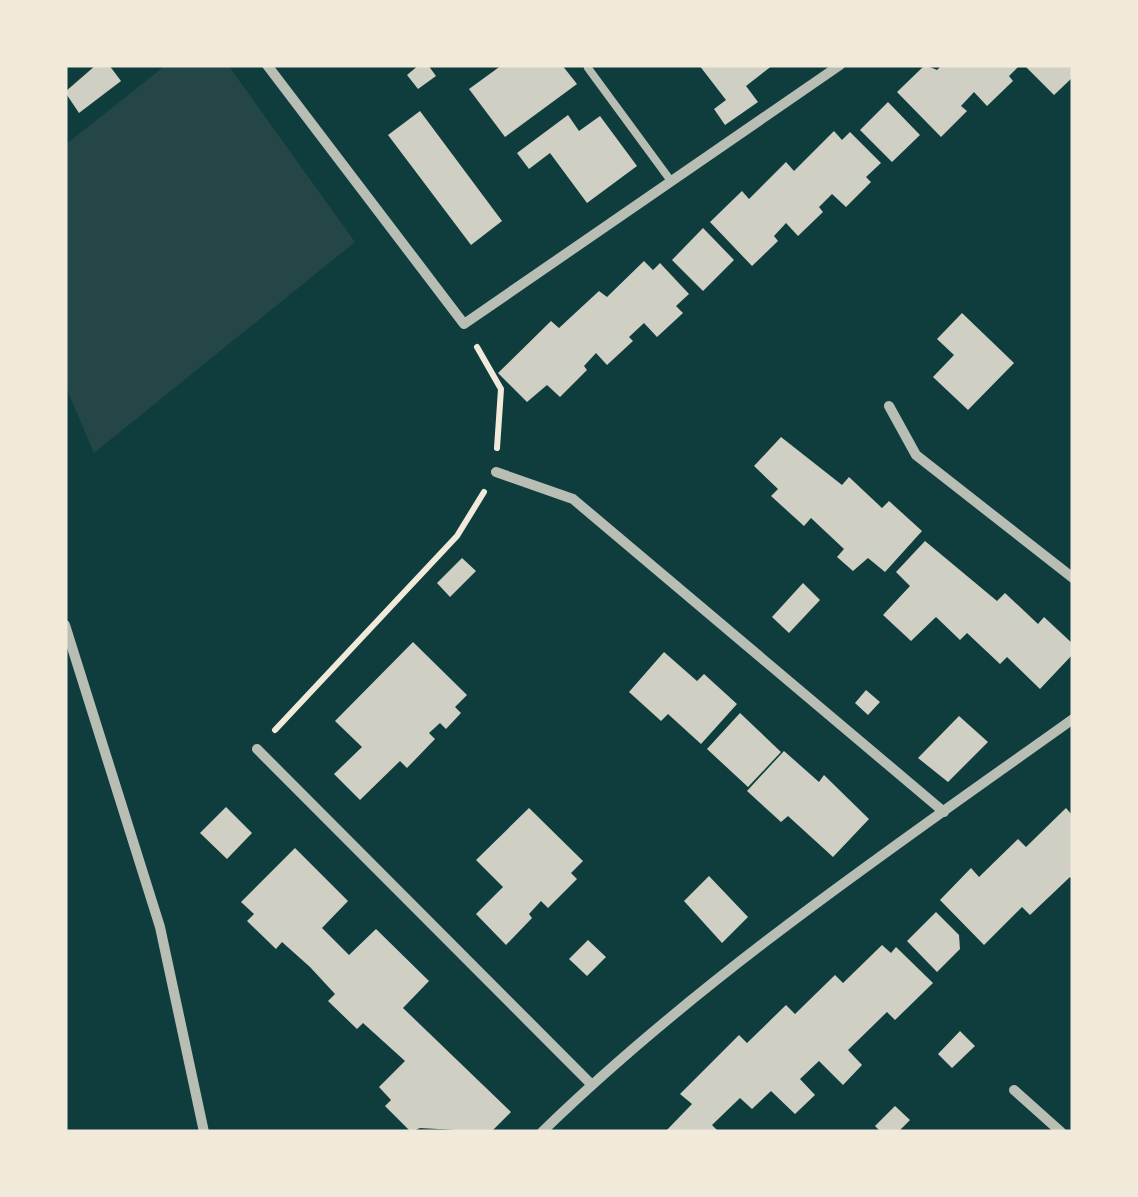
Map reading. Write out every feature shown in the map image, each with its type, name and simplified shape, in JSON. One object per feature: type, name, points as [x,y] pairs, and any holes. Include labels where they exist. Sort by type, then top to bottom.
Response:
[{"type":"street","points":[[267,65],[464,324],[840,65]]},
{"type":"street","points":[[889,406],[916,455],[1073,578]]},
{"type":"street","points":[[496,472],[573,499],[944,812]]},
{"type":"street","points":[[65,626],[160,927],[204,1132]]},
{"type":"street","points":[[542,1132],[591,1084],[944,812],[1073,719]]},
{"type":"street","points":[[257,749],[591,1084]]},
{"type":"street","points":[[1014,1090],[1062,1132]]},
{"type":"lane","points":[[817,65],[824,76]]},
{"type":"lane","points":[[588,68],[671,181]]},
{"type":"path","points":[[257,749],[456,536],[496,472],[501,389],[464,324]]},
{"type":"shaded area","points":[[166,65],[228,65],[355,242],[94,453],[65,385],[65,145]]},
{"type":"building","points":[[96,65],[109,65],[121,81],[79,113],[65,92]]},
{"type":"building","points":[[419,65],[428,65],[436,76],[418,89],[407,75]]},
{"type":"building","points":[[502,65],[562,65],[577,84],[505,137],[469,89]]},
{"type":"building","points":[[699,65],[773,65],[746,86],[758,102],[725,125],[714,109],[726,100]]},
{"type":"building","points":[[925,65],[937,70],[942,65],[1020,65],[1009,76],[1013,81],[987,106],[974,92],[961,106],[967,111],[941,137],[897,92]]},
{"type":"building","points":[[1024,65],[1073,65],[1073,77],[1054,95]]},
{"type":"building","points":[[888,102],[920,135],[892,162],[860,130]]},
{"type":"building","points":[[420,111],[502,221],[471,245],[388,135]]},
{"type":"building","points":[[568,115],[579,131],[600,116],[637,166],[587,203],[550,153],[529,169],[517,153]]},
{"type":"building","points":[[834,131],[842,140],[850,132],[881,163],[866,177],[871,182],[846,207],[832,194],[819,207],[823,212],[798,236],[786,223],[774,236],[778,241],[752,266],[710,222],[742,191],[749,199],[786,162],[794,171]]},
{"type":"building","points":[[703,228],[734,260],[703,291],[672,260]]},
{"type":"building","points":[[644,261],[653,270],[660,263],[689,294],[676,306],[683,313],[657,337],[644,323],[629,337],[633,341],[607,365],[596,353],[584,366],[587,370],[560,397],[547,385],[527,402],[498,373],[551,321],[559,328],[599,291],[607,297]]},
{"type":"building","points":[[962,313],[1014,363],[968,410],[933,377],[954,355],[937,339]]},
{"type":"building","points":[[781,437],[842,485],[849,477],[882,508],[889,501],[922,531],[885,572],[868,558],[853,571],[837,557],[844,549],[811,518],[804,526],[771,496],[778,489],[754,466]]},
{"type":"building","points":[[925,541],[997,601],[1005,593],[1038,624],[1044,617],[1073,644],[1073,654],[1040,689],[1007,657],[1000,664],[967,633],[960,640],[936,617],[911,641],[883,615],[910,586],[896,572]]},
{"type":"building","points":[[462,558],[476,571],[450,597],[437,583]]},
{"type":"building","points":[[803,583],[820,600],[789,633],[772,617]]},
{"type":"building","points":[[413,642],[467,695],[455,707],[461,713],[446,729],[440,723],[429,733],[435,739],[407,768],[400,761],[360,800],[334,774],[362,747],[335,721]]},
{"type":"building","points":[[664,652],[697,681],[704,674],[737,704],[701,744],[668,714],[661,721],[629,692]]},
{"type":"building","points":[[866,690],[880,702],[868,715],[855,703]]},
{"type":"building","points":[[740,713],[781,752],[748,787],[707,749]]},
{"type":"building","points":[[959,716],[988,742],[948,782],[918,758]]},
{"type":"building","points":[[784,751],[819,782],[824,775],[869,819],[833,857],[788,816],[781,822],[747,791]]},
{"type":"building","points":[[226,807],[252,833],[227,859],[200,833]]},
{"type":"building","points":[[529,808],[583,861],[571,873],[577,879],[548,908],[541,901],[529,914],[532,918],[506,945],[476,914],[503,887],[476,860]]},
{"type":"building","points":[[1066,808],[1073,816],[1073,880],[1070,877],[1030,915],[1022,907],[984,945],[940,900],[971,868],[979,877],[1018,839],[1026,847]]},
{"type":"building","points":[[295,848],[348,901],[322,928],[349,955],[376,929],[429,981],[403,1008],[511,1112],[491,1132],[420,1128],[411,1132],[385,1106],[391,1100],[379,1087],[405,1061],[363,1023],[357,1029],[328,1001],[335,994],[310,967],[282,942],[276,949],[247,921],[254,914],[241,902]]},
{"type":"building","points":[[709,876],[748,917],[722,943],[684,901]]},
{"type":"building","points":[[936,912],[959,935],[960,949],[937,972],[907,941]]},
{"type":"building","points":[[588,940],[606,957],[587,976],[569,959]]},
{"type":"building","points":[[882,945],[891,953],[896,947],[933,983],[895,1020],[887,1012],[848,1050],[862,1065],[843,1085],[819,1061],[800,1079],[815,1095],[795,1114],[771,1091],[752,1109],[740,1098],[712,1125],[719,1132],[665,1132],[692,1104],[680,1094],[739,1035],[747,1043],[786,1005],[795,1014],[835,975],[843,983]]},
{"type":"building","points":[[960,1031],[975,1046],[952,1068],[938,1054]]},
{"type":"building","points":[[895,1106],[910,1120],[898,1132],[881,1132],[875,1126]]}]
